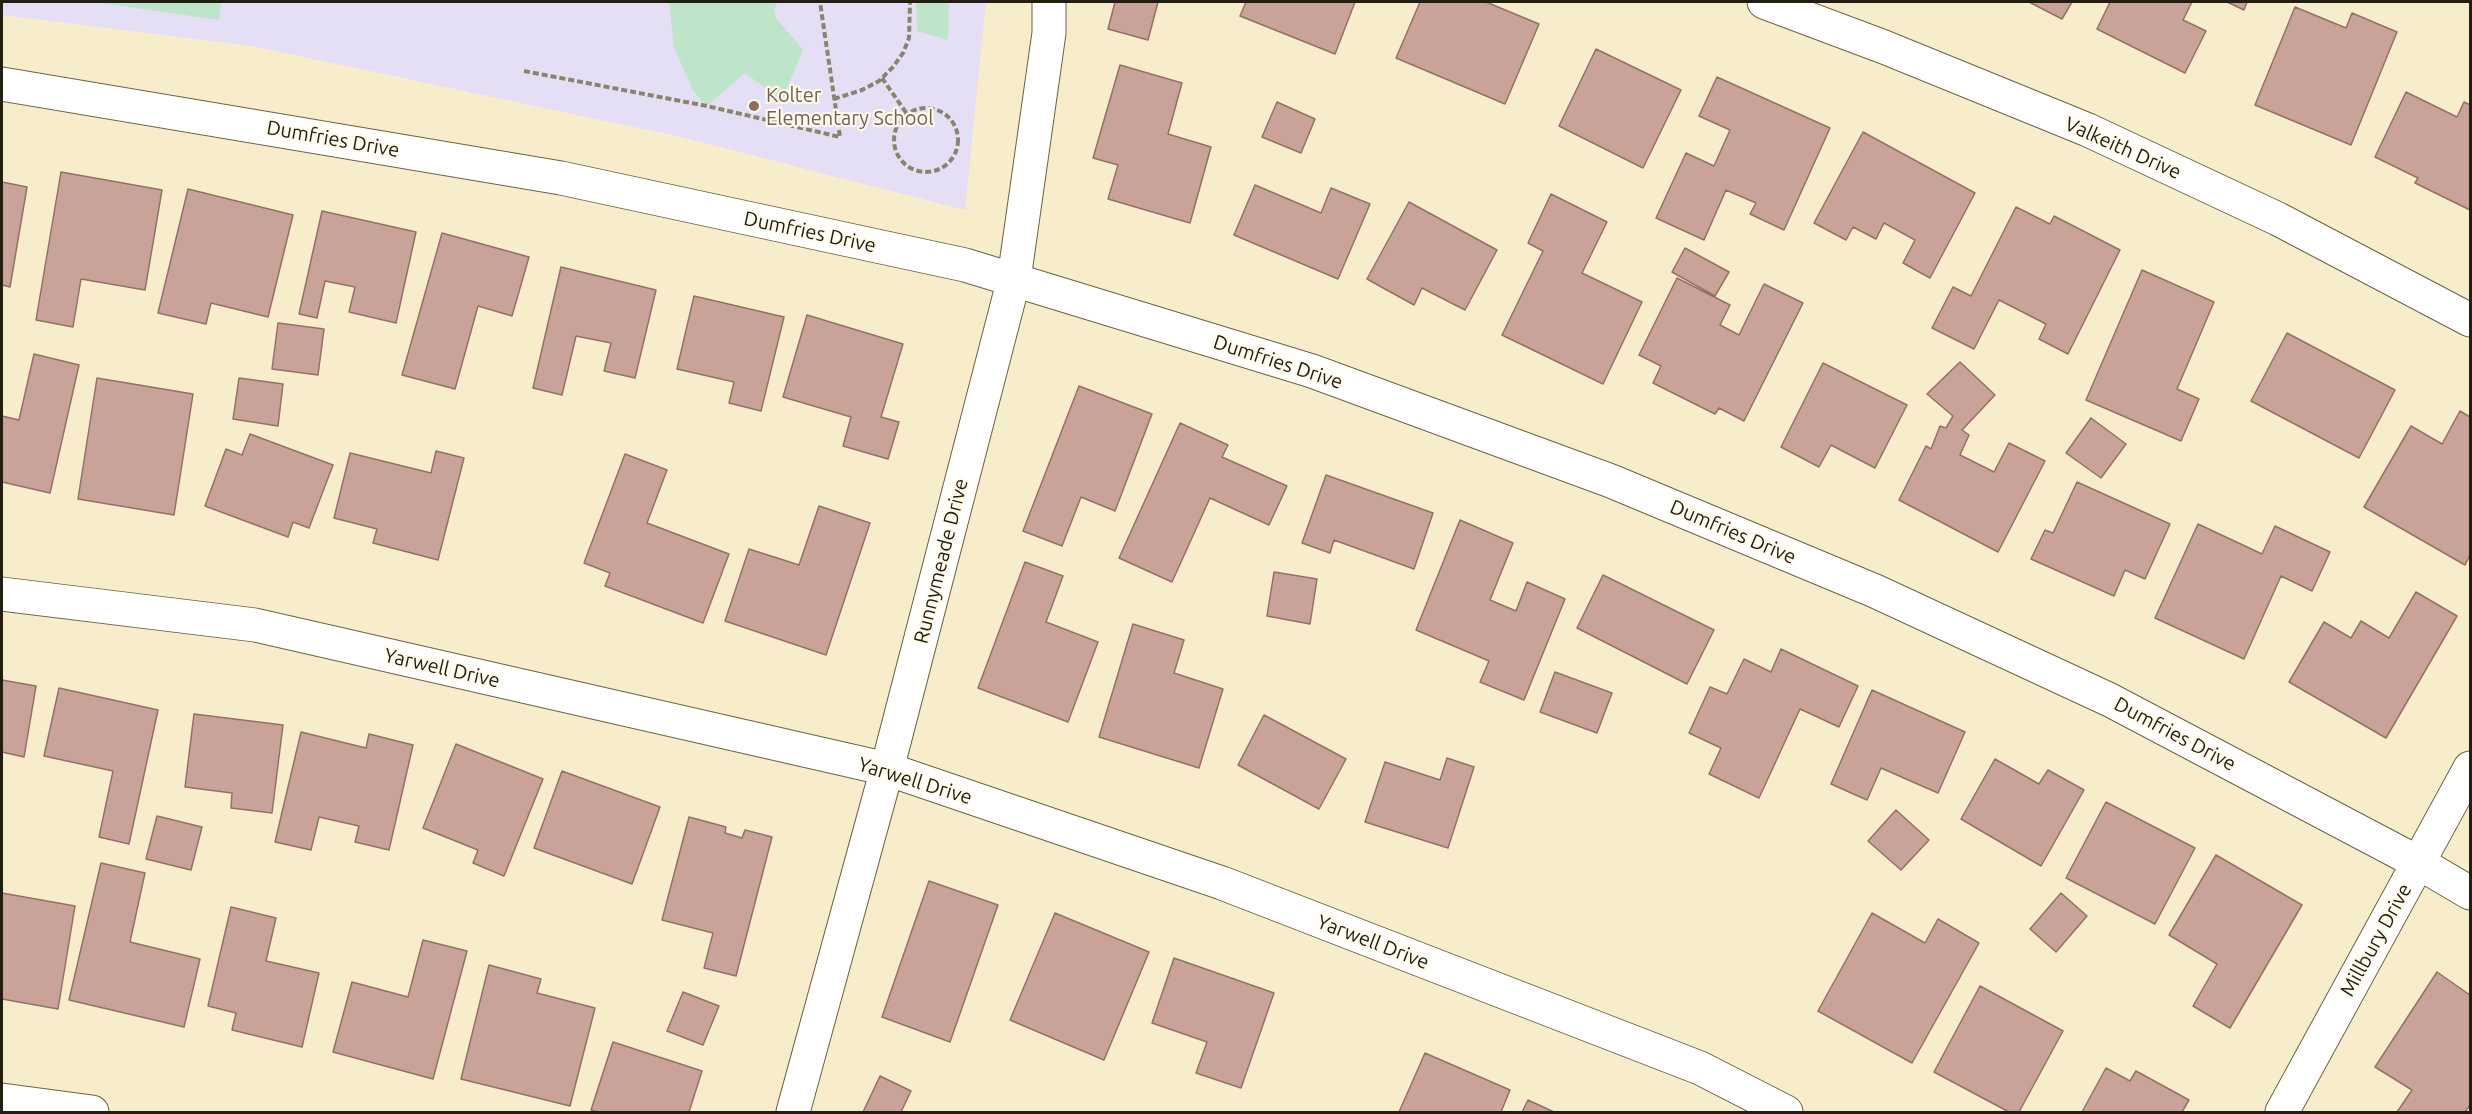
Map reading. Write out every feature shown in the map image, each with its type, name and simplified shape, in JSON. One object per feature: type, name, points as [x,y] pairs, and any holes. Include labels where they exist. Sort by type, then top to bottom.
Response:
[{"type":"street","name":"Runnymeade Drive","points":[[792,1113],[887,769],[1014,279],[1049,33],[1049,2]]},
{"type":"street","name":"Valkeith Drive","points":[[1764,2],[1884,47],[2088,130],[2278,219],[2470,320]]},
{"type":"street","name":"Dumfries Drive","points":[[2,84],[561,177],[965,265],[1312,371],[1656,500],[1875,591],[2110,700],[2419,863],[2470,893]]},
{"type":"street","name":"Yarwell Drive","points":[[2,594],[255,625],[887,769],[1233,888],[1700,1068],[1786,1113]]},
{"type":"street","name":"Millbury Drive","points":[[2282,1113],[2470,768]]},
{"type":"street","points":[[2,1100],[92,1113]]},
{"type":"path","points":[[524,71],[707,106],[840,137],[820,2]]},
{"type":"path","points":[[834,99],[862,90],[882,78],[903,53],[909,38],[910,2]]},
{"type":"path","points":[[882,78],[907,114]]},
{"type":"path","points":[[927,108],[946,116],[953,124],[957,135],[957,146],[947,164],[928,172],[908,167],[901,160],[894,141],[895,130],[907,114],[927,108]]},
{"type":"shaded area","name":"Kolter Elementary School","points":[[2,2],[986,2],[965,210],[681,137],[252,46],[2,15]]},
{"type":"green space","points":[[94,2],[221,2],[219,20]]},
{"type":"green space","points":[[669,2],[778,2],[774,9],[776,18],[803,50],[782,100],[745,73],[707,106],[693,91],[674,47]]},
{"type":"green space","points":[[916,2],[949,2],[948,40],[917,31]]},
{"type":"building","points":[[1115,2],[1158,2],[1148,40],[1108,29]]},
{"type":"building","points":[[1246,2],[1355,2],[1335,54],[1240,16]]},
{"type":"building","points":[[1420,2],[1486,2],[1539,24],[1505,104],[1396,58]]},
{"type":"building","points":[[2029,2],[2072,2],[2062,19]]},
{"type":"building","points":[[2110,2],[2192,2],[2183,20],[2206,31],[2185,73],[2097,29]]},
{"type":"building","points":[[2227,2],[2247,2],[2244,10]]},
{"type":"building","points":[[2295,7],[2346,28],[2352,13],[2397,32],[2351,145],[2255,105]]},
{"type":"building","points":[[1596,49],[1681,90],[1643,168],[1559,126]]},
{"type":"building","points":[[1120,65],[1182,83],[1168,134],[1211,147],[1190,223],[1108,199],[1118,165],[1093,158]]},
{"type":"building","points":[[1717,77],[1830,128],[1784,230],[1750,214],[1756,203],[1726,190],[1704,240],[1656,218],[1686,153],[1714,166],[1730,130],[1699,116]]},
{"type":"building","points":[[2406,92],[2457,117],[2464,102],[2470,105],[2470,210],[2415,183],[2418,178],[2375,157]]},
{"type":"building","points":[[1277,102],[1315,119],[1301,153],[1262,137]]},
{"type":"building","points":[[1863,132],[1975,193],[1930,278],[1903,263],[1915,240],[1884,223],[1876,239],[1853,227],[1846,240],[1814,223]]},
{"type":"building","points":[[61,172],[162,190],[145,290],[81,279],[73,327],[36,320]]},
{"type":"building","points":[[2,182],[27,187],[10,287],[2,285]]},
{"type":"building","points":[[1255,185],[1321,213],[1331,188],[1370,204],[1338,279],[1234,235]]},
{"type":"building","points":[[188,189],[293,215],[268,317],[211,303],[206,324],[158,313]]},
{"type":"building","points":[[1551,194],[1607,222],[1582,273],[1642,302],[1603,384],[1502,335],[1543,251],[1528,243]]},
{"type":"building","points":[[1409,202],[1497,250],[1465,310],[1422,288],[1414,305],[1367,279]]},
{"type":"building","points":[[2016,207],[2050,224],[2054,216],[2120,250],[2068,354],[2039,339],[2046,324],[1999,300],[1974,349],[1932,328],[1953,287],[1971,296]]},
{"type":"building","points":[[322,211],[416,232],[396,323],[349,312],[355,287],[325,281],[317,318],[299,314]]},
{"type":"building","points":[[442,233],[529,257],[512,316],[478,306],[455,389],[402,375]]},
{"type":"building","points":[[1685,248],[1729,272],[1715,296],[1672,272]]},
{"type":"building","points":[[561,267],[656,290],[635,378],[604,371],[611,343],[576,336],[562,395],[533,388]]},
{"type":"building","points":[[2142,270],[2214,302],[2177,389],[2199,399],[2181,441],[2086,400]]},
{"type":"building","points":[[1677,278],[1730,305],[1720,325],[1739,335],[1764,284],[1803,303],[1744,421],[1719,408],[1715,414],[1653,383],[1661,366],[1639,355]]},
{"type":"building","points":[[694,296],[784,317],[761,411],[729,403],[734,382],[677,369]]},
{"type":"building","points":[[807,315],[903,344],[881,417],[899,422],[888,459],[843,446],[851,417],[783,397]]},
{"type":"building","points":[[278,323],[324,329],[318,375],[272,369]]},
{"type":"building","points":[[2287,333],[2395,390],[2359,458],[2251,401]]},
{"type":"building","points":[[34,354],[79,365],[50,493],[2,482],[2,416],[19,420]]},
{"type":"building","points":[[1960,362],[1995,395],[1962,430],[1969,435],[1960,455],[1994,472],[2009,443],[2045,461],[1998,552],[1899,500],[1926,446],[1931,449],[1940,426],[1946,428],[1953,416],[1927,394]]},
{"type":"building","points":[[1823,363],[1907,405],[1875,468],[1831,445],[1819,467],[1781,447]]},
{"type":"building","points":[[97,378],[193,394],[174,515],[78,499]]},
{"type":"building","points":[[239,378],[283,384],[278,426],[233,419]]},
{"type":"building","points":[[1079,386],[1152,414],[1115,511],[1081,497],[1062,546],[1023,531]]},
{"type":"building","points":[[2460,411],[2470,417],[2470,555],[2465,565],[2364,507],[2411,426],[2442,444]]},
{"type":"building","points":[[2091,418],[2126,444],[2101,478],[2066,453]]},
{"type":"building","points":[[1180,423],[1228,445],[1222,457],[1287,486],[1269,525],[1210,498],[1172,582],[1119,558]]},
{"type":"building","points":[[250,434],[333,465],[309,528],[293,522],[288,537],[205,506],[226,449],[242,455]]},
{"type":"building","points":[[436,451],[464,458],[438,560],[373,543],[377,529],[334,518],[350,453],[431,473]]},
{"type":"building","points":[[625,454],[667,470],[647,523],[729,554],[703,623],[605,586],[610,573],[584,563]]},
{"type":"building","points":[[1326,475],[1433,513],[1414,569],[1334,540],[1330,553],[1302,543]]},
{"type":"building","points":[[2077,482],[2170,524],[2145,579],[2125,570],[2114,596],[2031,559],[2045,530],[2053,533]]},
{"type":"building","points":[[819,506],[870,523],[826,655],[725,621],[749,549],[799,565]]},
{"type":"building","points":[[1460,520],[1513,543],[1490,600],[1516,611],[1527,582],[1565,599],[1524,700],[1480,682],[1489,661],[1416,630]]},
{"type":"building","points":[[2198,524],[2262,554],[2275,526],[2330,552],[2312,591],[2281,576],[2244,659],[2155,618]]},
{"type":"building","points":[[1025,562],[1063,576],[1046,622],[1098,642],[1068,722],[978,688]]},
{"type":"building","points":[[1274,572],[1317,579],[1310,624],[1267,616]]},
{"type":"building","points":[[1603,575],[1714,630],[1687,684],[1577,628]]},
{"type":"building","points":[[2416,592],[2457,616],[2386,738],[2289,682],[2324,622],[2351,638],[2361,621],[2389,638]]},
{"type":"building","points":[[1133,624],[1184,640],[1174,673],[1223,689],[1199,768],[1099,737]]},
{"type":"building","points":[[1781,649],[1858,686],[1839,727],[1800,709],[1759,798],[1709,774],[1721,748],[1689,733],[1710,687],[1727,694],[1744,659],[1771,672]]},
{"type":"building","points":[[1555,672],[1612,693],[1597,733],[1540,712]]},
{"type":"building","points":[[2,680],[36,686],[24,757],[2,752]]},
{"type":"building","points":[[59,688],[158,710],[129,844],[99,837],[113,771],[44,756]]},
{"type":"building","points":[[1872,690],[1965,732],[1938,793],[1881,768],[1867,800],[1831,784]]},
{"type":"building","points":[[194,714],[283,725],[272,813],[231,808],[232,793],[185,787]]},
{"type":"building","points":[[1264,715],[1346,759],[1319,809],[1238,765]]},
{"type":"building","points":[[301,732],[366,748],[369,734],[413,745],[389,850],[355,842],[359,826],[319,817],[311,850],[275,842]]},
{"type":"building","points":[[456,744],[543,779],[504,876],[473,863],[478,850],[423,828]]},
{"type":"building","points":[[1447,758],[1474,767],[1448,848],[1365,822],[1385,762],[1440,780]]},
{"type":"building","points":[[1995,759],[2039,784],[2048,770],[2084,790],[2041,866],[1961,819]]},
{"type":"building","points":[[562,771],[660,807],[632,884],[534,848]]},
{"type":"building","points":[[2106,802],[2195,848],[2155,924],[2066,878]]},
{"type":"building","points":[[1896,810],[1929,840],[1901,870],[1868,841]]},
{"type":"building","points":[[157,816],[202,827],[191,870],[146,859]]},
{"type":"building","points":[[689,817],[726,827],[725,833],[742,838],[745,830],[772,837],[736,976],[704,968],[713,933],[662,920]]},
{"type":"building","points":[[2216,855],[2302,905],[2230,1028],[2193,1006],[2217,964],[2169,935]]},
{"type":"building","points":[[101,863],[145,873],[130,942],[200,959],[184,1027],[69,1000]]},
{"type":"building","points":[[929,881],[998,905],[950,1042],[882,1017]]},
{"type":"building","points":[[2,893],[75,906],[58,1009],[2,999]]},
{"type":"building","points":[[2061,893],[2087,916],[2056,952],[2030,929]]},
{"type":"building","points":[[231,907],[276,918],[266,961],[319,973],[302,1047],[232,1030],[236,1013],[208,1006]]},
{"type":"building","points":[[1055,913],[1149,952],[1104,1060],[1010,1020]]},
{"type":"building","points":[[1872,913],[1925,943],[1938,919],[1979,943],[1912,1063],[1818,1011]]},
{"type":"building","points":[[423,940],[467,951],[433,1079],[333,1052],[352,982],[408,997]]},
{"type":"building","points":[[1174,958],[1274,993],[1241,1088],[1196,1073],[1207,1042],[1152,1023]]},
{"type":"building","points":[[489,965],[541,979],[537,993],[595,1008],[570,1106],[461,1079]]},
{"type":"building","points":[[2437,972],[2470,995],[2470,1105],[2465,1112],[2397,1112],[2412,1090],[2375,1067]]},
{"type":"building","points":[[1980,986],[2063,1031],[2019,1112],[2009,1112],[1934,1072]]},
{"type":"building","points":[[683,992],[719,1006],[703,1045],[667,1031]]},
{"type":"building","points":[[613,1042],[702,1071],[689,1112],[598,1112],[591,1110]]},
{"type":"building","points":[[1425,1053],[1510,1090],[1501,1112],[1399,1112]]},
{"type":"building","points":[[2106,1068],[2130,1081],[2136,1071],[2189,1100],[2182,1112],[2082,1112]]},
{"type":"building","points":[[880,1076],[911,1091],[901,1112],[863,1112]]},
{"type":"building","points":[[1528,1100],[1554,1112],[1522,1112]]},
{"type":"place","name":"Kolter Elementary School","points":[[754,106]]}]
